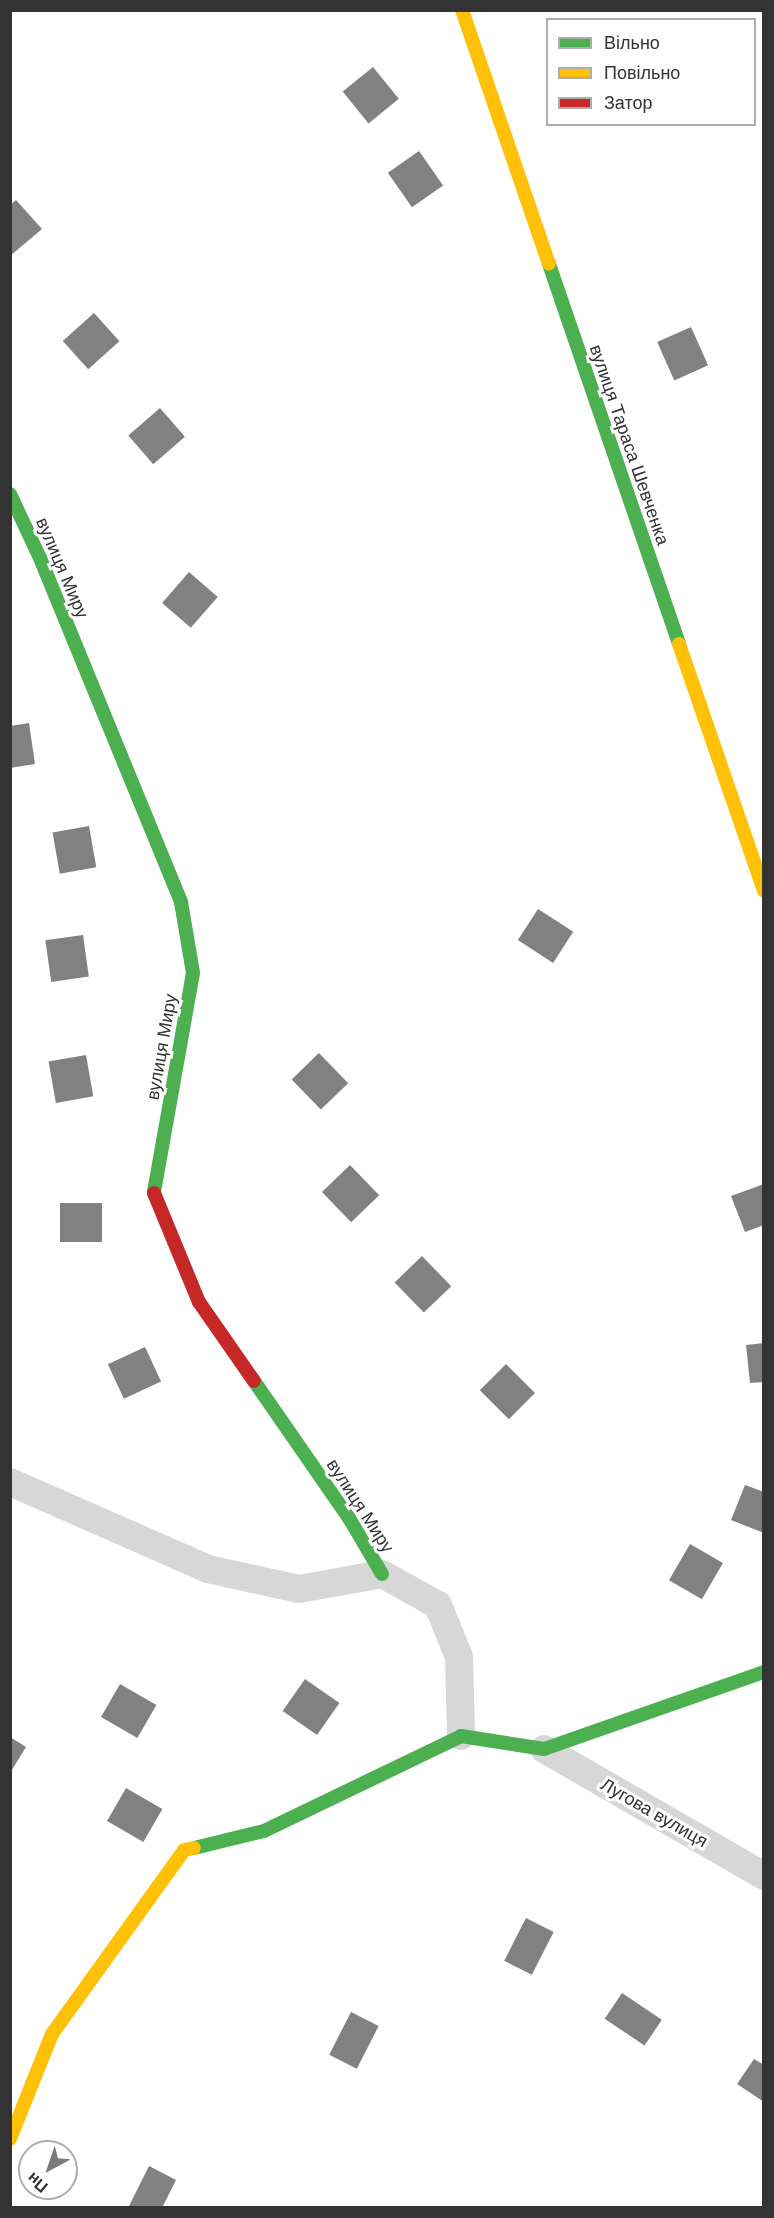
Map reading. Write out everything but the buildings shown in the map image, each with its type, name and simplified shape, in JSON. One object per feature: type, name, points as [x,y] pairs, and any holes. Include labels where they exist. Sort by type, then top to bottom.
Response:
[{"type":"street","name":"вулиця Тараса Шевченка","points":[[462,10],[764,891]]},
{"type":"street","name":"вулиця Миру","points":[[10,494],[40,558],[182,902],[193,973],[154,1193],[199,1302],[349,1518],[382,1574]]},
{"type":"street","points":[[10,1482],[208,1569],[298,1589],[382,1574],[438,1605],[459,1657],[461,1736]]},
{"type":"street","points":[[10,2139],[51,2034],[184,1850],[264,1832],[461,1736],[544,1749],[764,1672]]},
{"type":"street","name":"Лугова вулиця","points":[[544,1749],[764,1876]]},
{"type":"traffic: fast","points":[[549,264],[679,644]]},
{"type":"traffic: fast","points":[[10,494],[40,558],[181,902],[193,973],[154,1193]]},
{"type":"traffic: fast","points":[[254,1381],[349,1518],[382,1574]]},
{"type":"traffic: fast","points":[[194,1848],[264,1831],[461,1736],[544,1749],[764,1672]]},
{"type":"traffic: slow","points":[[462,10],[549,264]]},
{"type":"traffic: slow","points":[[679,644],[764,891]]},
{"type":"traffic: slow","points":[[10,2139],[52,2034],[184,1850],[194,1848]]},
{"type":"traffic: jam","points":[[154,1193],[199,1302],[254,1381]]}]
